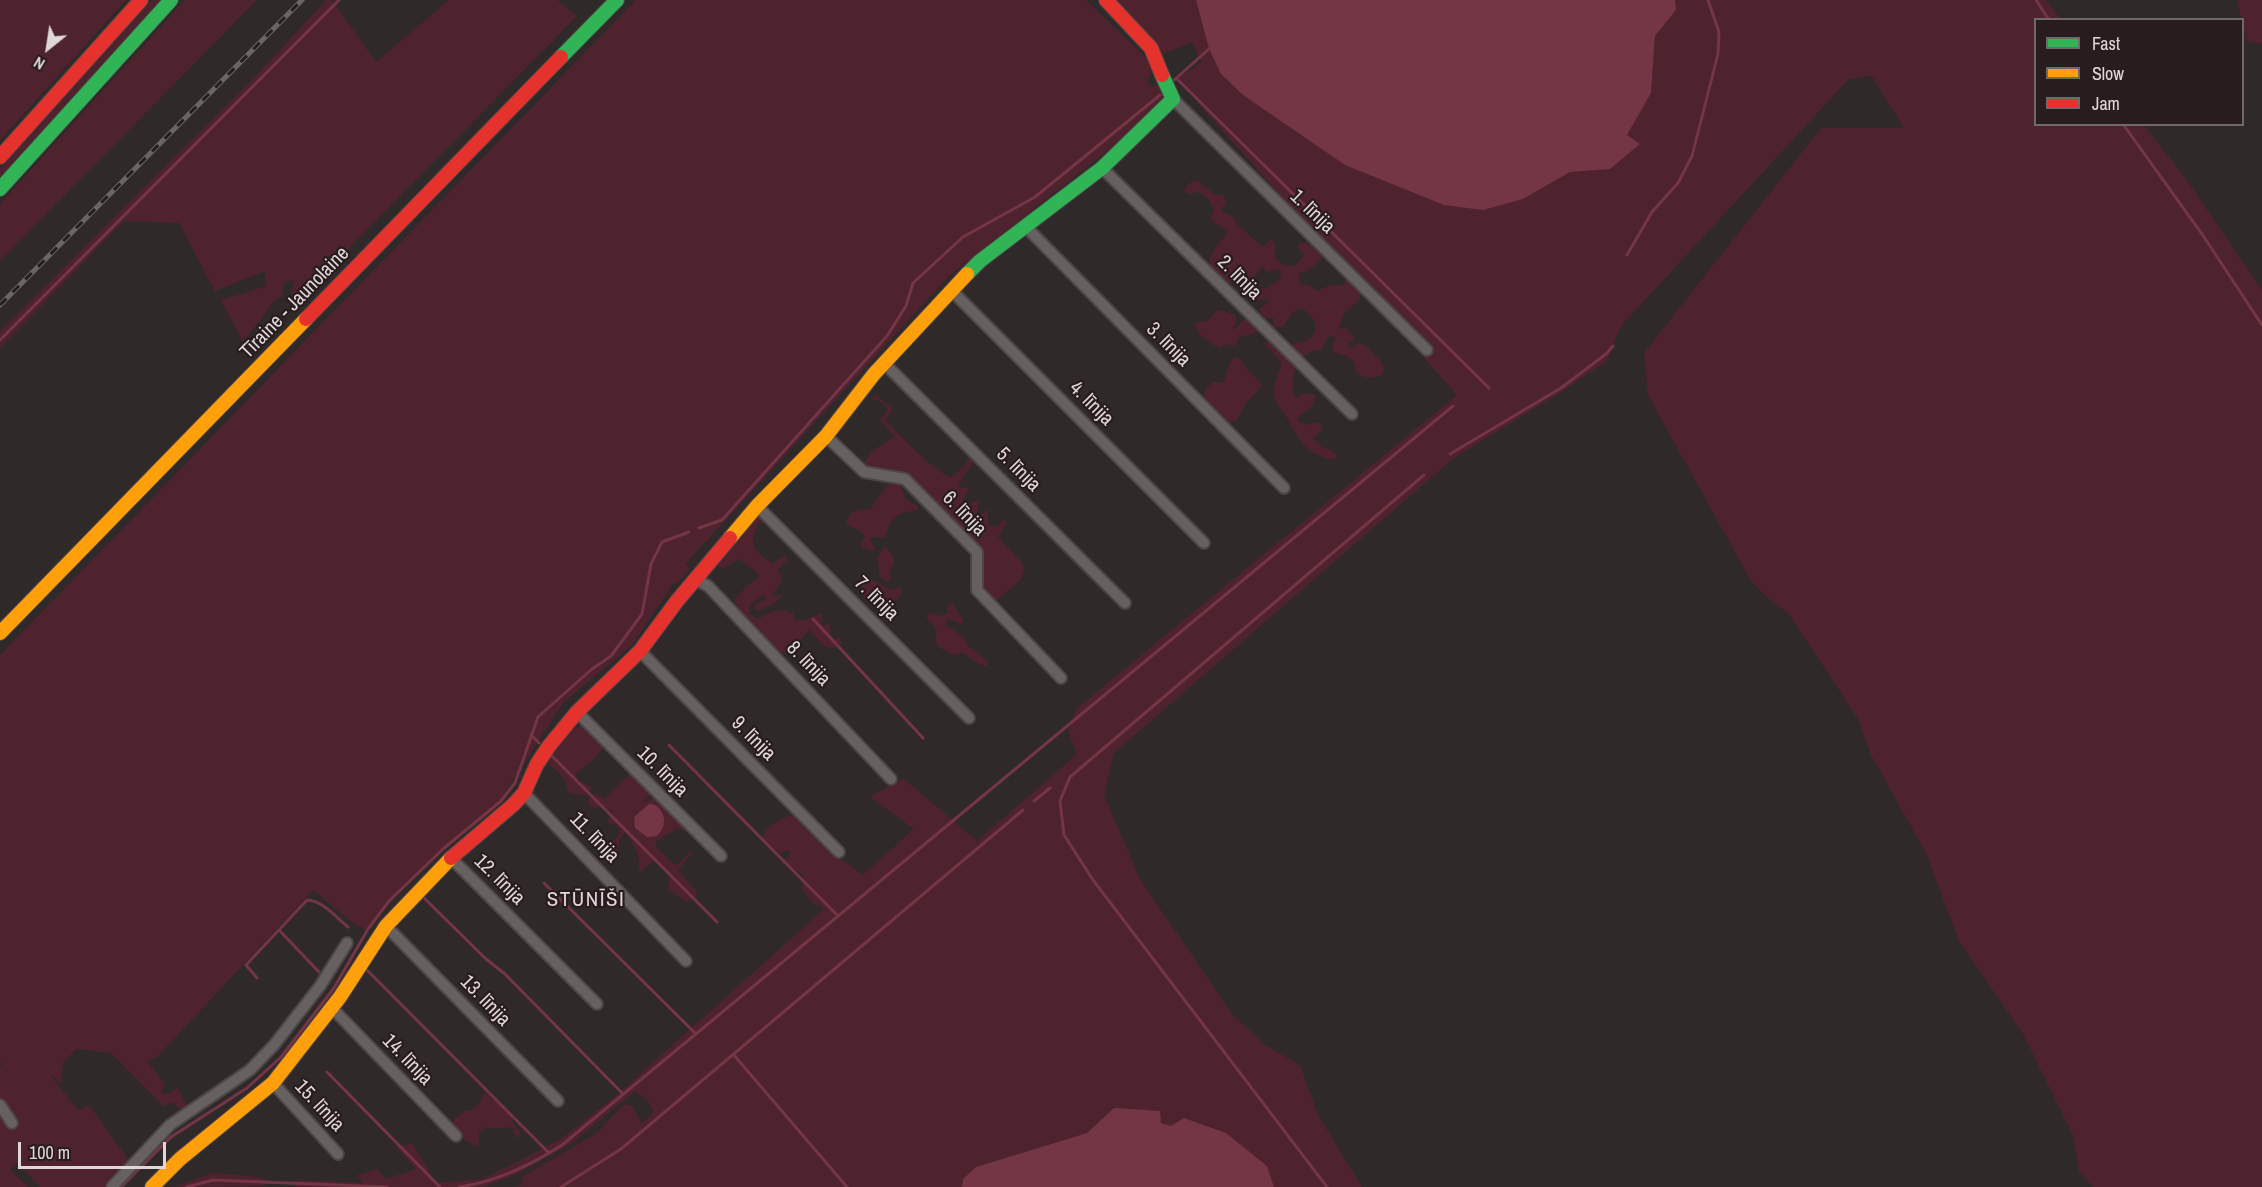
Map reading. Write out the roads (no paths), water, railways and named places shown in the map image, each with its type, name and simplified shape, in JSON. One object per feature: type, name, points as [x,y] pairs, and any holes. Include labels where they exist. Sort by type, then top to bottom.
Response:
[{"type":"main road","points":[[0,157],[141,0]]},
{"type":"main road","points":[[0,189],[171,0]]},
{"type":"main road","name":"Tīraine - Jaunolaine","points":[[0,633],[617,0]]},
{"type":"main road","points":[[152,1187],[180,1160],[273,1083],[332,1008],[386,926],[412,895],[524,793],[537,764],[577,712],[640,651],[676,601],[758,506],[826,436],[874,375],[980,261],[1102,168],[1173,99],[1150,48],[1106,0]]},
{"type":"street","name":"1. līnija","points":[[1173,99],[1427,350]]},
{"type":"street","name":"2. līnija","points":[[1102,168],[1352,414]]},
{"type":"street","name":"3. līnija","points":[[1026,227],[1284,488]]},
{"type":"street","name":"4. līnija","points":[[952,291],[1204,543]]},
{"type":"street","name":"5. līnija","points":[[885,364],[1125,603]]},
{"type":"street","name":"6. līnija","points":[[826,436],[864,472],[905,479],[977,552],[977,590],[1061,678]]},
{"type":"street","name":"7. līnija","points":[[758,506],[969,718]]},
{"type":"street","name":"8. līnija","points":[[695,579],[708,586],[891,778]]},
{"type":"street","name":"9. līnija","points":[[640,651],[839,852]]},
{"type":"street","name":"10. līnija","points":[[577,712],[721,856]]},
{"type":"street","name":"11. līnija","points":[[524,793],[686,961]]},
{"type":"street","name":"12. līnija","points":[[451,858],[597,1004]]},
{"type":"street","name":"13. līnija","points":[[386,926],[558,1101]]},
{"type":"street","points":[[112,1187],[170,1125],[250,1070],[274,1045],[320,986],[347,943]]},
{"type":"street","name":"14. līnija","points":[[332,1008],[456,1136]]},
{"type":"street","name":"15. līnija","points":[[273,1083],[338,1154]]},
{"type":"street","points":[[0,1105],[12,1123]]},
{"type":"waterway","points":[[0,340],[339,0]]},
{"type":"waterway","points":[[1627,255],[1652,212],[1678,183],[1692,156],[1718,54],[1719,32],[1708,0]]},
{"type":"waterway","points":[[2036,0],[2048,18]]},
{"type":"waterway","points":[[1173,81],[1209,49]]},
{"type":"waterway","points":[[1177,79],[1489,388]]},
{"type":"waterway","points":[[699,528],[722,520],[887,336],[906,306],[913,283],[963,237],[1035,197],[1160,95]]},
{"type":"waterway","points":[[2124,126],[2202,234],[2262,325]]},
{"type":"waterway","points":[[1450,454],[1561,388],[1606,354],[1613,346]]},
{"type":"waterway","points":[[459,1187],[473,1185],[513,1172],[562,1145],[1453,406]]},
{"type":"waterway","points":[[1327,1187],[1093,880],[1064,835],[1060,801],[1070,777],[1424,475]]},
{"type":"waterway","points":[[121,1187],[171,1137],[247,1088],[281,1057],[334,988],[368,929],[389,901],[443,849],[501,801],[515,783],[538,717],[592,669],[611,656],[642,614],[651,564],[662,542],[689,532]]},
{"type":"waterway","points":[[813,619],[923,738]]},
{"type":"waterway","points":[[531,735],[539,743]]},
{"type":"waterway","points":[[669,745],[838,916]]},
{"type":"waterway","points":[[550,754],[717,922]]},
{"type":"waterway","points":[[1034,801],[1050,788]]},
{"type":"waterway","points":[[561,1187],[621,1149],[1023,810]]},
{"type":"waterway","points":[[544,883],[696,1034]]},
{"type":"waterway","points":[[421,895],[486,959],[505,974],[623,1094]]},
{"type":"waterway","points":[[257,978],[246,965],[307,900],[324,906],[348,927]]},
{"type":"waterway","points":[[279,930],[319,972]]},
{"type":"waterway","points":[[366,969],[549,1153]]},
{"type":"waterway","points":[[733,1054],[847,1187]]},
{"type":"waterway","points":[[327,1072],[440,1187]]},
{"type":"waterway","points":[[187,1187],[213,1180],[387,1187]]},
{"type":"railway","points":[[0,305],[302,0]]},
{"type":"district","name":"STŪNĪŠI","points":[[586,900]]}]
